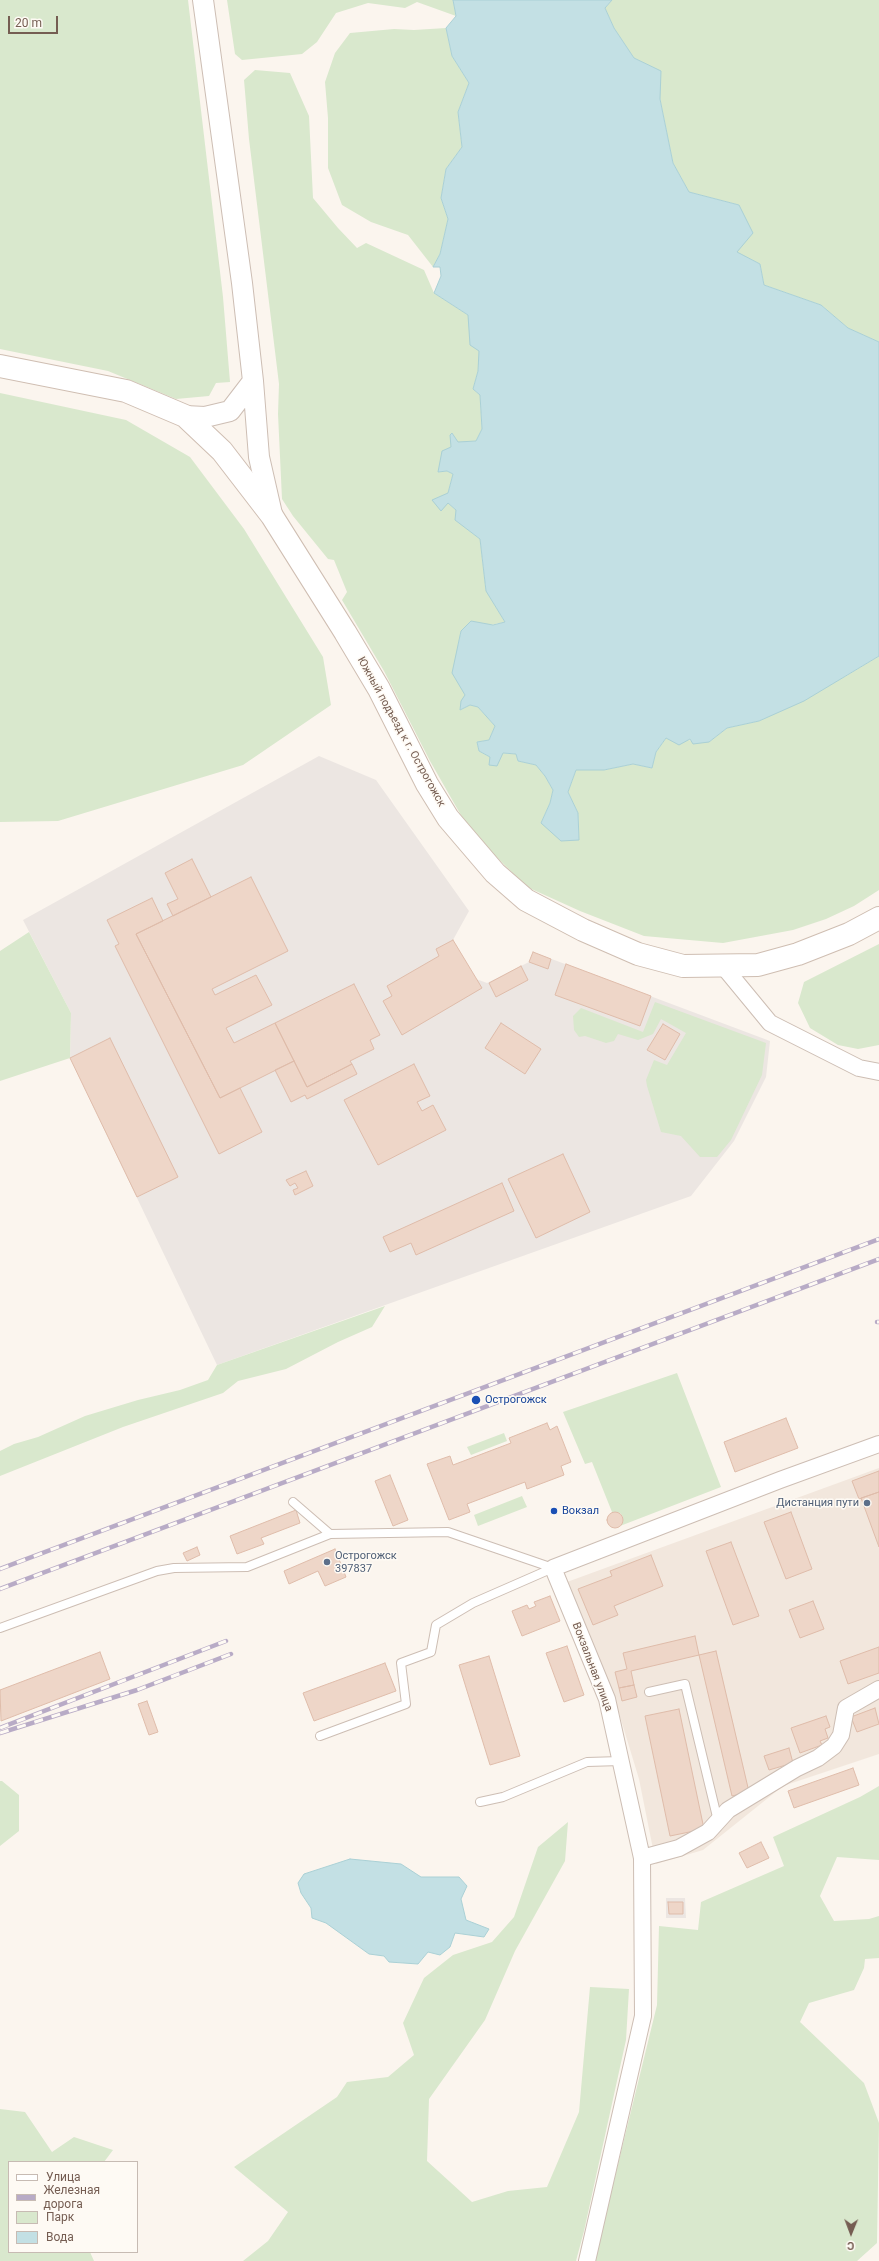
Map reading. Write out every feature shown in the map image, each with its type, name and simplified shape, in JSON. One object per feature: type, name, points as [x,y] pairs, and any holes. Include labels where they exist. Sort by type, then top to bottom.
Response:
[{"type":"main road","points":[[0,366],[126,391],[185,416]]},
{"type":"main road","name":"Южный подъезд к г. Острогожск","points":[[185,416],[222,451],[272,516],[379,689],[427,784],[448,818],[495,873],[526,900],[583,930],[638,954],[683,966],[758,965],[798,954],[849,934],[879,918]]},
{"type":"street","points":[[203,0],[221,125],[253,381],[259,457],[272,516]]},
{"type":"street","points":[[185,416],[206,417],[230,411],[253,381]]},
{"type":"street","points":[[723,966],[770,1023],[859,1068],[879,1072]]},
{"type":"street","points":[[553,1568],[780,1480],[879,1444]]},
{"type":"street","name":"Вокзальная улица","points":[[553,1568],[607,1699],[642,1858],[643,2016],[587,2261]]},
{"type":"street","points":[[642,1858],[679,1848],[708,1832],[728,1810],[796,1768],[818,1758],[834,1746],[841,1735],[846,1708],[879,1689]]},
{"type":"lane","points":[[293,1502],[330,1534]]},
{"type":"lane","points":[[0,1628],[157,1571],[174,1568],[247,1567],[330,1534],[448,1532],[553,1568]]},
{"type":"lane","points":[[320,1736],[406,1704],[401,1663],[431,1652],[436,1625],[473,1603],[553,1568]]},
{"type":"lane","points":[[649,1692],[684,1684],[718,1821]]},
{"type":"lane","points":[[480,1802],[503,1797],[587,1762],[621,1761]]},
{"type":"shaded area","points":[[319,756],[376,780],[469,911],[453,940],[476,979],[487,983],[529,962],[533,952],[770,1041],[766,1077],[734,1141],[691,1196],[217,1365],[70,1058],[71,1013],[23,920]]},
{"type":"shaded area","points":[[879,1468],[879,1754],[783,1786],[703,1850],[656,1864],[639,1779],[615,1700],[567,1582]]},
{"type":"shaded area","points":[[666,1898],[685,1898],[686,1918],[666,1918]]},
{"type":"green space","points":[[0,0],[188,0],[223,297],[230,382],[216,383],[209,396],[176,399],[108,371],[0,349]]},
{"type":"green space","points":[[227,0],[453,0],[456,16],[417,2],[405,8],[368,3],[336,13],[317,42],[302,54],[242,60],[235,54]]},
{"type":"green space","points":[[612,0],[879,0],[879,342],[848,328],[821,305],[764,285],[760,264],[736,252],[739,205],[689,192],[673,163],[660,99],[660,71],[634,58],[614,28],[605,8]]},
{"type":"green space","points":[[446,28],[452,56],[469,83],[458,112],[462,147],[446,169],[441,198],[448,219],[440,254],[433,267],[408,235],[371,222],[342,205],[328,168],[328,118],[325,82],[335,53],[350,33],[394,29],[414,30]]},
{"type":"green space","points":[[255,70],[290,73],[309,116],[313,198],[357,248],[366,243],[424,270],[434,293],[468,315],[480,351],[478,371],[473,389],[480,395],[482,429],[476,441],[458,443],[452,433],[451,447],[438,472],[447,471],[453,474],[448,493],[448,503],[456,510],[456,520],[480,539],[486,590],[505,622],[461,631],[458,646],[465,696],[460,710],[470,705],[478,707],[495,726],[489,740],[477,742],[479,751],[490,757],[502,753],[516,754],[518,761],[536,765],[545,776],[553,790],[550,803],[541,823],[579,840],[578,813],[568,792],[576,770],[604,770],[633,764],[652,768],[656,752],[666,738],[709,742],[727,728],[759,721],[846,676],[879,656],[879,890],[854,906],[826,919],[793,930],[723,943],[644,936],[580,911],[527,887],[470,831],[430,761],[384,671],[342,600],[347,592],[334,560],[328,559],[293,516],[282,499],[278,414],[279,384],[249,139],[244,80]]},
{"type":"green space","points":[[0,393],[126,420],[190,457],[244,529],[323,657],[331,705],[243,765],[58,821],[0,822]]},
{"type":"green space","points":[[29,932],[71,1013],[70,1058],[0,1081],[0,951]]},
{"type":"green space","points":[[879,944],[879,1045],[858,1049],[838,1045],[810,1028],[798,1003],[804,982]]},
{"type":"green space","points":[[655,1002],[766,1043],[762,1075],[731,1140],[717,1157],[700,1157],[681,1136],[661,1132],[647,1086],[646,1080],[654,1060],[667,1065],[686,1033],[661,1019],[653,1034],[638,1040],[618,1034],[614,1041],[606,1043],[585,1036],[579,1037],[574,1030],[573,1016],[581,1008],[643,1032]]},
{"type":"green space","points":[[385,1306],[372,1327],[338,1342],[286,1369],[238,1381],[223,1393],[123,1427],[0,1476],[0,1451],[14,1444],[38,1437],[85,1416],[138,1400],[180,1390],[208,1380],[217,1365]]},
{"type":"green space","points":[[677,1373],[721,1487],[620,1526],[623,1522],[623,1517],[620,1513],[612,1512],[592,1462],[585,1464],[563,1412]]},
{"type":"green space","points":[[504,1433],[507,1441],[471,1455],[467,1447]]},
{"type":"green space","points":[[522,1496],[527,1507],[478,1526],[474,1515]]},
{"type":"green space","points":[[0,1781],[19,1795],[19,1831],[0,1846]]},
{"type":"green space","points":[[879,1786],[879,1860],[837,1857],[820,1896],[834,1921],[869,1919],[879,1916],[879,1958],[865,1959],[864,1968],[854,1990],[809,2003],[800,2022],[864,2083],[879,2123],[877,2243],[857,2261],[596,2261],[596,2254],[657,2005],[659,1926],[698,1930],[701,1902],[784,1866],[773,1837],[860,1797]]},
{"type":"green space","points":[[568,1822],[565,1861],[515,1951],[485,2020],[429,2099],[427,2161],[472,2202],[508,2191],[547,2187],[579,2112],[590,1987],[629,1989],[626,2040],[576,2261],[243,2261],[268,2241],[288,2212],[234,2167],[337,2097],[347,2082],[388,2077],[414,2055],[403,2023],[424,1978],[453,1955],[492,1942],[514,1917],[538,1847]]},
{"type":"green space","points":[[0,2109],[25,2112],[52,2152],[74,2137],[113,2150],[105,2161],[8,2161],[8,2253],[90,2253],[94,2261],[0,2261]]},
{"type":"water","points":[[453,0],[612,0],[605,8],[614,28],[634,58],[661,71],[660,99],[673,163],[689,192],[739,205],[753,233],[737,252],[760,264],[764,285],[821,305],[848,328],[879,342],[879,656],[804,701],[759,721],[727,728],[709,742],[693,744],[690,739],[679,745],[666,738],[656,752],[652,768],[633,764],[604,770],[576,770],[568,792],[578,813],[579,840],[561,841],[541,823],[550,803],[553,790],[545,776],[536,765],[518,761],[516,754],[503,753],[497,766],[489,765],[490,757],[479,751],[477,742],[489,740],[495,726],[478,707],[470,705],[460,710],[461,701],[465,695],[452,673],[461,631],[471,621],[493,625],[505,622],[486,591],[480,539],[455,520],[456,510],[448,503],[441,511],[432,500],[448,493],[453,474],[447,471],[438,472],[442,451],[451,447],[450,435],[452,433],[458,442],[476,441],[482,429],[480,395],[473,389],[478,371],[479,351],[470,345],[468,315],[434,293],[441,276],[440,267],[433,267],[440,254],[448,219],[441,198],[446,169],[462,147],[458,112],[469,83],[452,56],[446,28],[456,16]]},
{"type":"water","points":[[350,1859],[401,1864],[421,1877],[459,1877],[467,1886],[461,1899],[466,1920],[489,1929],[484,1937],[455,1933],[450,1947],[440,1955],[428,1952],[418,1964],[389,1962],[384,1956],[369,1954],[326,1923],[312,1918],[311,1908],[301,1893],[298,1883],[304,1874]]},
{"type":"building","points":[[192,859],[211,897],[173,916],[167,904],[178,899],[165,873]]},
{"type":"building","points":[[251,877],[288,951],[212,989],[215,995],[256,975],[272,1005],[226,1028],[234,1043],[275,1023],[294,1061],[220,1098],[136,934]]},
{"type":"building","points":[[152,898],[163,921],[136,934],[220,1098],[240,1088],[262,1132],[219,1154],[115,946],[119,944],[107,920]]},
{"type":"building","points":[[453,940],[482,988],[402,1035],[383,1001],[392,996],[387,986],[439,956],[436,949]]},
{"type":"building","points":[[533,952],[551,959],[548,969],[529,962]]},
{"type":"building","points":[[566,964],[651,996],[640,1026],[555,995]]},
{"type":"building","points":[[521,966],[528,980],[496,997],[489,983]]},
{"type":"building","points":[[354,984],[380,1035],[370,1040],[374,1049],[350,1061],[352,1064],[307,1087],[275,1023]]},
{"type":"building","points":[[501,1023],[541,1049],[525,1074],[485,1048]]},
{"type":"building","points":[[663,1024],[680,1034],[665,1060],[647,1050]]},
{"type":"building","points":[[110,1038],[178,1177],[137,1197],[70,1058]]},
{"type":"building","points":[[294,1061],[307,1087],[352,1064],[357,1074],[307,1099],[305,1095],[291,1102],[275,1070]]},
{"type":"building","points":[[414,1064],[430,1096],[417,1102],[422,1111],[433,1105],[446,1130],[378,1165],[344,1100]]},
{"type":"building","points":[[563,1154],[590,1212],[536,1238],[508,1179]]},
{"type":"building","points":[[306,1171],[313,1186],[295,1195],[293,1190],[298,1188],[295,1183],[290,1186],[286,1180]]},
{"type":"building","points":[[502,1183],[514,1211],[416,1255],[411,1243],[390,1252],[383,1237]]},
{"type":"building","points":[[786,1418],[798,1448],[735,1472],[724,1442]]},
{"type":"building","name":"Острогожск","points":[[547,1423],[550,1430],[557,1426],[571,1462],[561,1466],[564,1475],[527,1489],[525,1482],[467,1504],[470,1512],[449,1520],[427,1464],[450,1456],[453,1465],[511,1443],[509,1438]]},
{"type":"building","points":[[879,1471],[879,1492],[859,1499],[852,1481]]},
{"type":"building","points":[[390,1475],[408,1520],[393,1526],[375,1481]]},
{"type":"building","points":[[879,1492],[879,1547],[861,1498]]},
{"type":"building","points":[[296,1510],[300,1523],[261,1538],[264,1544],[237,1554],[230,1536]]},
{"type":"building","points":[[615,1512],[621,1514],[623,1520],[621,1526],[615,1528],[609,1526],[607,1520],[609,1514]]},
{"type":"building","points":[[791,1512],[812,1569],[786,1579],[764,1522]]},
{"type":"building","points":[[731,1542],[759,1616],[733,1625],[706,1551]]},
{"type":"building","points":[[197,1547],[200,1555],[187,1561],[183,1553]]},
{"type":"building","points":[[335,1549],[346,1577],[325,1586],[318,1571],[289,1584],[284,1571]]},
{"type":"building","points":[[651,1555],[663,1586],[614,1606],[618,1615],[593,1625],[578,1589],[612,1576],[610,1571]]},
{"type":"building","points":[[550,1596],[560,1621],[522,1636],[512,1611],[527,1605],[529,1609],[536,1606],[534,1602]]},
{"type":"building","points":[[813,1601],[824,1629],[800,1638],[789,1610]]},
{"type":"building","points":[[695,1636],[699,1655],[631,1671],[634,1685],[619,1688],[615,1672],[627,1669],[623,1653]]},
{"type":"building","points":[[567,1646],[584,1695],[564,1702],[546,1653]]},
{"type":"building","points":[[879,1647],[879,1673],[848,1684],[840,1661]]},
{"type":"building","points":[[716,1651],[749,1792],[732,1796],[699,1655]]},
{"type":"building","points":[[100,1652],[110,1679],[1,1721],[0,1690]]},
{"type":"building","points":[[489,1656],[520,1756],[490,1765],[459,1665]]},
{"type":"building","points":[[385,1663],[396,1691],[314,1721],[303,1693]]},
{"type":"building","points":[[634,1685],[637,1697],[622,1701],[619,1688]]},
{"type":"building","points":[[147,1701],[158,1732],[149,1735],[138,1704]]},
{"type":"building","points":[[875,1708],[879,1724],[857,1732],[851,1717]]},
{"type":"building","points":[[679,1709],[704,1829],[670,1836],[645,1716]]},
{"type":"building","points":[[826,1716],[830,1727],[825,1729],[828,1738],[820,1741],[822,1745],[800,1753],[791,1728]]},
{"type":"building","points":[[789,1748],[793,1763],[769,1770],[764,1756]]},
{"type":"building","points":[[853,1768],[859,1785],[794,1808],[788,1791]]},
{"type":"building","points":[[761,1842],[769,1858],[747,1868],[739,1853]]},
{"type":"building","points":[[668,1902],[683,1902],[683,1914],[669,1914]]},
{"type":"railway","points":[[0,1569],[879,1239]]},
{"type":"railway","points":[[0,1589],[879,1259]]},
{"type":"railway","points":[[0,1728],[226,1641]]},
{"type":"railway","points":[[0,1733],[137,1690],[231,1654]]},
{"type":"place","name":"Острогожск","points":[[476,1400]]},
{"type":"place","name":"Дистанция пути","points":[[867,1503]]},
{"type":"place","name":"Вокзал","points":[[554,1511]]},
{"type":"place","name":"Острогожск 397837","points":[[327,1562]]}]
